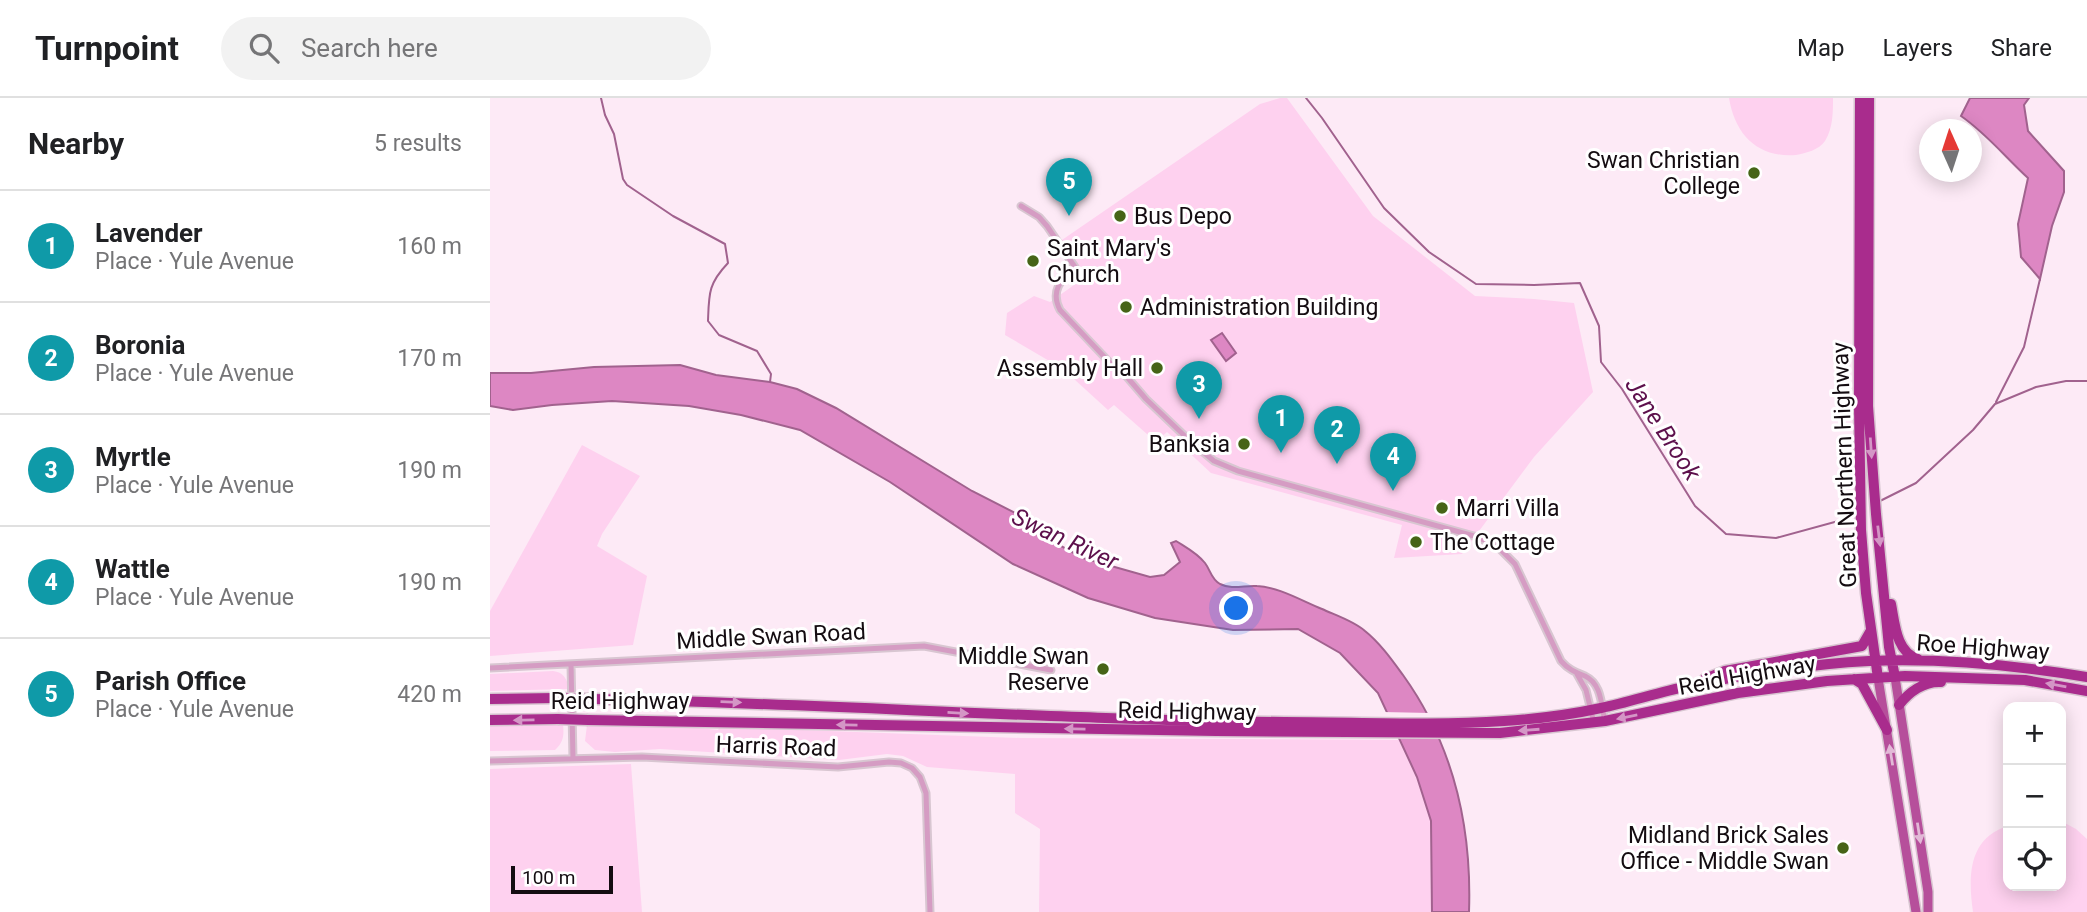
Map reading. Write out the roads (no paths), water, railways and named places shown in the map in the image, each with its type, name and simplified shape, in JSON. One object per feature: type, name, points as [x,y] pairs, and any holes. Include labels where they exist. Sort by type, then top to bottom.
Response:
[{"type":"highway","name":"Great Northern Highway","points":[[1860,98],[1861,510],[1863,562],[1878,678]]},
{"type":"highway","name":"Great Northern Highway","points":[[1869,98],[1868,406],[1875,503],[1891,661],[1895,677]]},
{"type":"highway","points":[[1882,564],[1899,641],[1907,654],[1926,661]]},
{"type":"highway","points":[[1685,687],[1725,671],[1863,646],[1871,632]]},
{"type":"highway","name":"Roe Highway","points":[[1876,661],[1993,664],[2087,677]]},
{"type":"highway","name":"Reid Highway","points":[[1447,728],[1597,709],[1685,687],[1780,670],[1876,661]]},
{"type":"highway","name":"Roe Highway","points":[[1878,678],[2025,680],[2087,691]]},
{"type":"highway","name":"Reid Highway","points":[[490,720],[1447,728],[1500,733],[1599,722],[1776,687],[1878,678]]},
{"type":"highway","points":[[1853,679],[1862,684],[1887,730]]},
{"type":"highway","points":[[1899,705],[1910,693],[1934,682],[1994,684],[2025,680]]},
{"type":"highway","name":"Reid Highway","points":[[490,699],[735,702],[1214,726]]},
{"type":"main road","name":"Great Northern Highway","points":[[1895,677],[1928,892],[1928,912]]},
{"type":"main road","name":"Great Northern Highway","points":[[1878,678],[1916,912]]},
{"type":"main road","points":[[1902,820],[1909,814],[1914,800]]},
{"type":"street","points":[[1021,206],[1039,217],[1047,226],[1075,267],[1057,288],[1055,300],[1060,310],[1118,372],[1127,377],[1146,399],[1214,461],[1238,471],[1474,536],[1492,543],[1506,554],[1517,567],[1560,659],[1577,674],[1597,709],[1599,722]]},
{"type":"street","name":"Middle Swan Road","points":[[490,668],[924,646],[1051,670]]},
{"type":"street","points":[[571,664],[573,759]]},
{"type":"street","points":[[1577,674],[1593,682],[1601,696],[1597,709],[1599,722]]},
{"type":"street","name":"Harris Road","points":[[490,761],[642,757],[838,767],[901,763],[912,768],[920,777],[926,793],[930,912]]},
{"type":"waterway","name":"Jane Brook","points":[[601,98],[614,134],[623,179],[627,185],[673,216],[725,244],[728,263],[711,290],[708,321],[719,335],[757,351],[771,374],[770,382]]},
{"type":"waterway","name":"Jane Brook","points":[[1306,98],[1384,208],[1429,252],[1476,284],[1580,283],[1599,326],[1601,362],[1622,389],[1695,506],[1726,534],[1776,538],[1842,520],[1857,512]]},
{"type":"waterway","points":[[1996,402],[2024,347],[2040,279]]},
{"type":"waterway","name":"Jane Brook","points":[[1880,501],[1916,483],[1973,430],[1995,404],[2036,387],[2066,381],[2087,381]]},
{"type":"place","name":"Swan Christian College","points":[[1754,173]]},
{"type":"place","name":"Parish Office","points":[[1069,216]]},
{"type":"place","name":"Bus Depo","points":[[1120,216]]},
{"type":"place","name":"Saint Mary's Church","points":[[1033,261]]},
{"type":"place","name":"Administration Building","points":[[1126,307]]},
{"type":"place","name":"Assembly Hall","points":[[1157,368]]},
{"type":"place","name":"Myrtle","points":[[1199,419]]},
{"type":"place","name":"Banksia","points":[[1244,444]]},
{"type":"place","name":"Lavender","points":[[1281,453]]},
{"type":"place","name":"Boronia","points":[[1337,464]]},
{"type":"place","name":"Wattle","points":[[1393,491]]},
{"type":"place","name":"Marri Villa","points":[[1442,508]]},
{"type":"place","name":"The Cottage","points":[[1416,542]]},
{"type":"place","name":"Middle Swan Reserve","points":[[1103,669]]},
{"type":"place","name":"Midland Brick Sales Office - Middle Swan","points":[[1843,848]]},
{"type":"water label","name":"Swan River","points":[[1065,539]]}]
